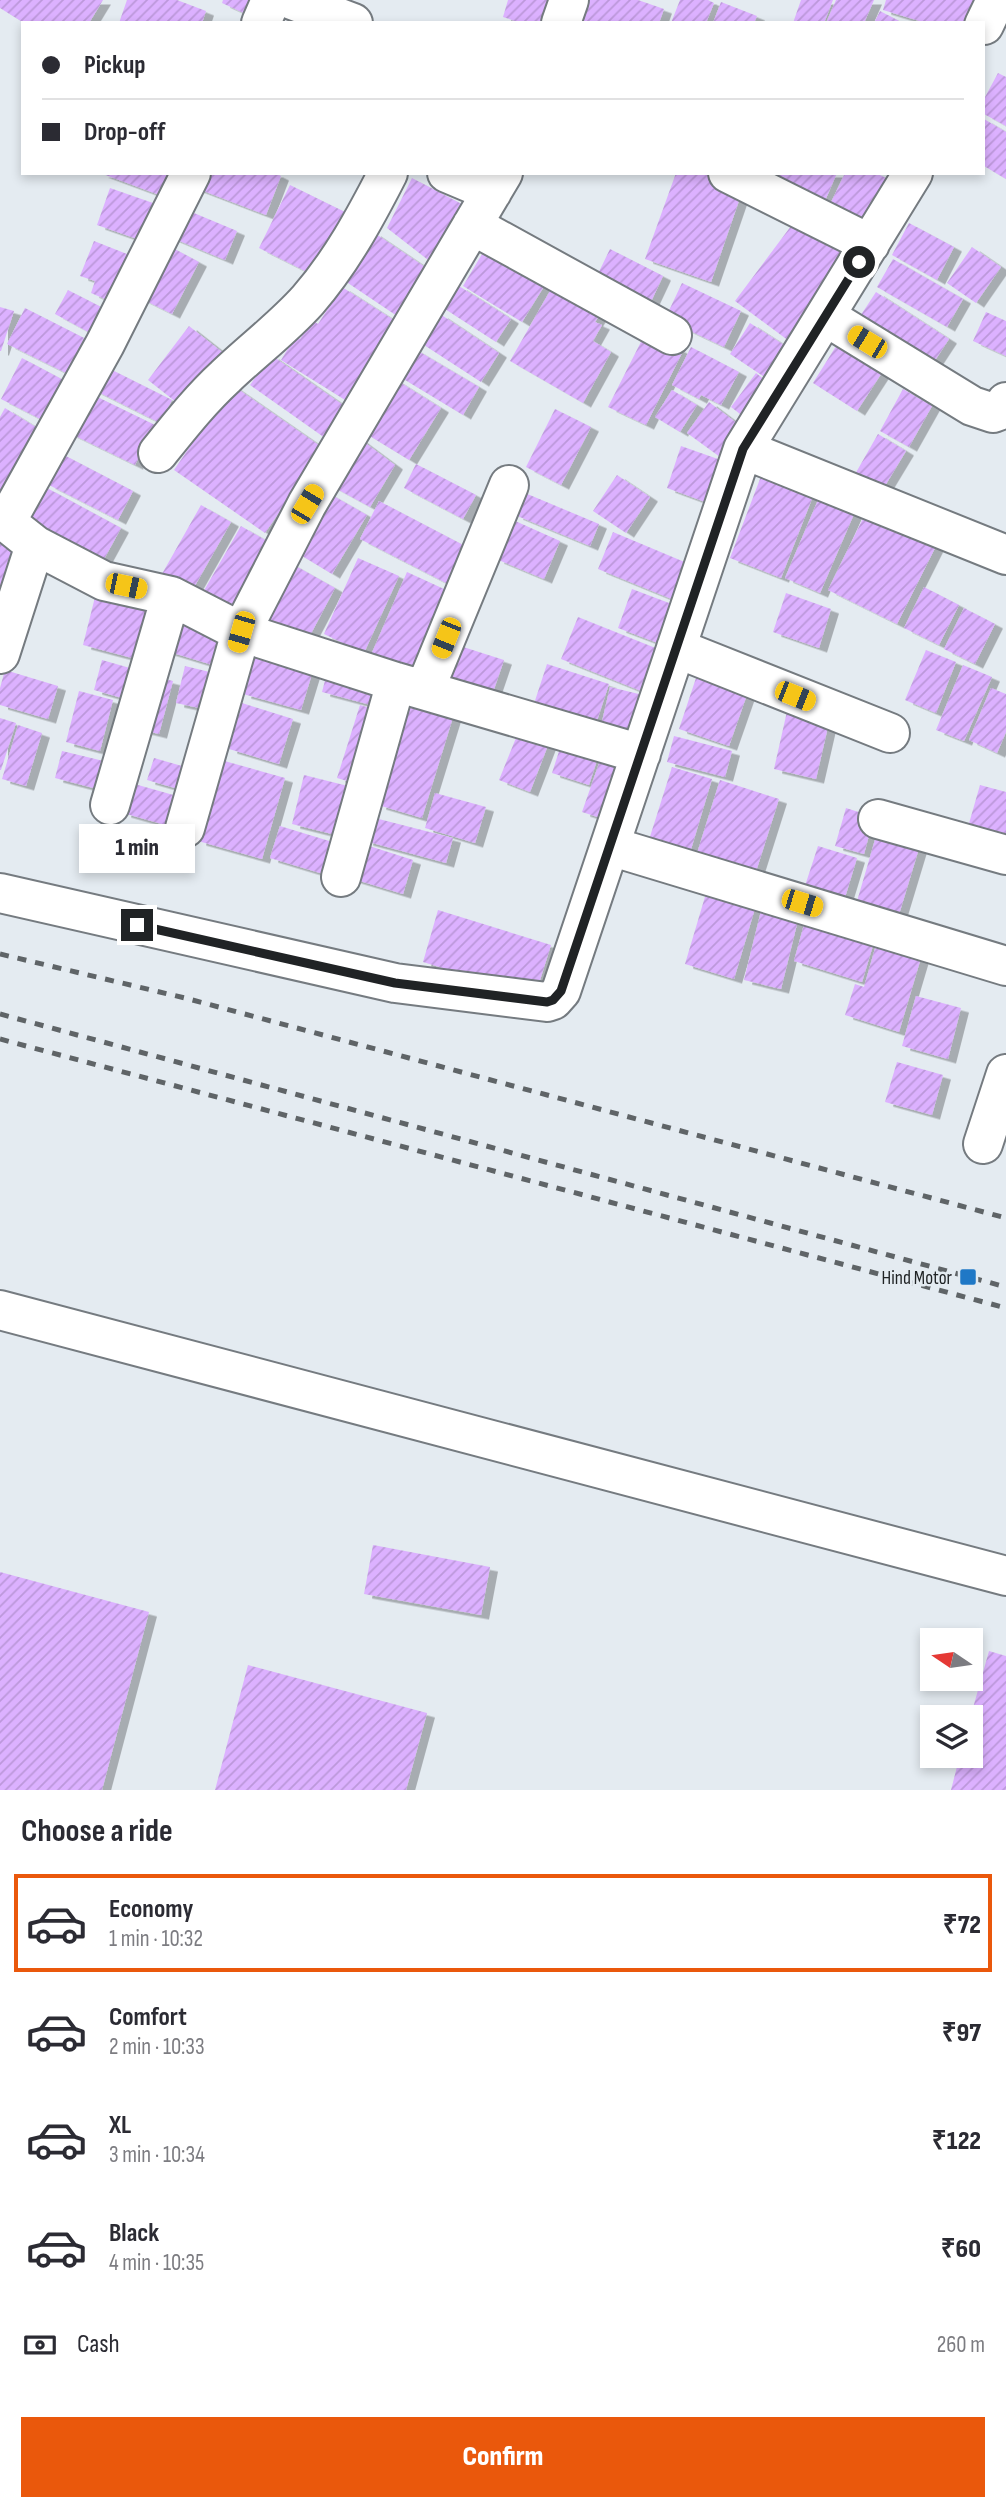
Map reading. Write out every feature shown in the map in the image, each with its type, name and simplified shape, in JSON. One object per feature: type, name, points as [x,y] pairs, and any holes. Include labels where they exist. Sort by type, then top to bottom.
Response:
[{"type":"street","points":[[262,21],[271,0]]},
{"type":"street","points":[[292,0],[348,21]]},
{"type":"street","points":[[562,21],[569,0]]},
{"type":"street","points":[[985,24],[996,0]]},
{"type":"street","points":[[0,654],[14,529],[190,175]]},
{"type":"street","points":[[158,453],[192,411],[306,302],[331,272],[358,230],[387,175]]},
{"type":"street","points":[[185,828],[241,632],[307,504],[498,183],[457,175]]},
{"type":"street","points":[[732,175],[870,244]]},
{"type":"street","points":[[0,893],[395,983],[547,1002],[553,1000],[561,991],[743,449],[870,244],[909,175]]},
{"type":"street","points":[[472,225],[672,335]]},
{"type":"street","points":[[825,316],[972,406],[1002,411]]},
{"type":"street","points":[[743,449],[1006,555]]},
{"type":"street","points":[[341,877],[411,686],[509,485]]},
{"type":"street","points":[[14,529],[104,581],[171,596],[241,632],[411,686],[642,754]]},
{"type":"street","points":[[110,805],[171,596]]},
{"type":"street","points":[[676,648],[890,733]]},
{"type":"street","points":[[878,819],[1006,855]]},
{"type":"street","points":[[610,846],[1006,966]]},
{"type":"street","points":[[983,1144],[1006,1074]]},
{"type":"street","points":[[0,1310],[1006,1576]]},
{"type":"building","points":[[0,0],[103,0],[90,21],[21,21],[0,8]]},
{"type":"building","points":[[127,0],[177,0],[206,11],[203,21],[120,21]]},
{"type":"building","points":[[223,0],[251,0],[246,14],[222,3]]},
{"type":"building","points":[[508,0],[554,0],[551,21],[515,21],[503,17]]},
{"type":"building","points":[[588,0],[638,0],[664,9],[660,21],[581,21]]},
{"type":"building","points":[[680,0],[708,0],[714,3],[707,21],[672,21]]},
{"type":"building","points":[[801,0],[833,0],[825,21],[794,21]]},
{"type":"building","points":[[836,0],[874,0],[865,21],[827,21]]},
{"type":"building","points":[[886,0],[978,0],[972,21],[919,21],[883,10]]},
{"type":"building","points":[[721,2],[757,16],[755,21],[714,21]]},
{"type":"building","points":[[880,11],[899,21],[875,21]]},
{"type":"building","points":[[998,73],[1006,77],[1006,126],[985,115],[985,97]]},
{"type":"building","points":[[985,120],[1006,132],[1006,179],[985,167]]},
{"type":"building","points":[[105,175],[169,175],[162,196]]},
{"type":"building","points":[[197,175],[281,176],[266,215],[193,187]]},
{"type":"building","points":[[675,175],[714,175],[744,186],[711,282],[645,259]]},
{"type":"building","points":[[775,175],[836,175],[821,210],[770,186]]},
{"type":"building","points":[[844,175],[880,175],[894,182],[869,236],[825,215]]},
{"type":"building","points":[[412,178],[473,210],[441,270],[387,228]]},
{"type":"building","points":[[290,185],[349,214],[317,277],[259,248]]},
{"type":"building","points":[[110,188],[153,203],[140,240],[97,225]]},
{"type":"building","points":[[182,208],[237,231],[225,260],[170,237]]},
{"type":"building","points":[[800,214],[853,255],[789,341],[735,301]]},
{"type":"building","points":[[909,223],[954,247],[937,280],[892,255]]},
{"type":"building","points":[[373,232],[431,271],[400,318],[342,279]]},
{"type":"building","points":[[491,239],[551,275],[522,322],[463,286]]},
{"type":"building","points":[[94,241],[132,256],[114,303],[91,293],[95,281],[80,276]]},
{"type":"building","points":[[167,245],[199,262],[172,314],[140,298]]},
{"type":"building","points":[[972,247],[1001,267],[976,303],[947,283]]},
{"type":"building","points":[[610,249],[663,276],[648,308],[594,282]]},
{"type":"building","points":[[893,259],[963,299],[947,327],[877,287]]},
{"type":"building","points":[[682,283],[741,311],[724,347],[665,319]]},
{"type":"building","points":[[554,284],[602,311],[595,322],[602,325],[593,341],[611,352],[583,403],[510,361]]},
{"type":"building","points":[[459,286],[511,319],[496,342],[445,309]]},
{"type":"building","points":[[342,287],[400,324],[350,403],[281,360],[296,336],[300,339],[312,320],[318,324]]},
{"type":"building","points":[[68,290],[105,309],[92,334],[55,314]]},
{"type":"building","points":[[876,292],[949,339],[928,371],[855,324]]},
{"type":"building","points":[[0,307],[14,311],[1,351],[0,351]]},
{"type":"building","points":[[25,308],[84,338],[66,373],[7,344]]},
{"type":"building","points":[[986,312],[1006,321],[1006,356],[973,341]]},
{"type":"building","points":[[440,314],[499,353],[481,382],[421,343]]},
{"type":"building","points":[[750,323],[795,352],[775,384],[730,354]]},
{"type":"building","points":[[189,326],[222,352],[181,406],[148,380]]},
{"type":"building","points":[[646,332],[683,351],[646,425],[608,407]]},
{"type":"building","points":[[838,343],[883,371],[857,411],[813,383]]},
{"type":"building","points":[[691,347],[739,372],[721,405],[701,395],[699,399],[672,385]]},
{"type":"building","points":[[413,348],[479,387],[463,415],[397,375]]},
{"type":"building","points":[[271,355],[346,407],[325,438],[250,385]]},
{"type":"building","points":[[22,358],[69,383],[48,423],[1,399]]},
{"type":"building","points":[[100,364],[172,400],[160,423],[88,387]]},
{"type":"building","points":[[756,373],[775,388],[749,421],[731,407]]},
{"type":"building","points":[[393,378],[441,408],[409,460],[360,430]]},
{"type":"building","points":[[232,385],[323,448],[265,533],[174,470]]},
{"type":"building","points":[[903,389],[932,406],[909,447],[880,431]]},
{"type":"building","points":[[83,390],[155,425],[135,465],[63,430]]},
{"type":"building","points":[[672,390],[697,405],[680,432],[655,417]]},
{"type":"building","points":[[709,402],[742,427],[720,457],[687,433]]},
{"type":"building","points":[[5,408],[47,434],[0,495],[0,417]]},
{"type":"building","points":[[555,409],[591,427],[561,485],[526,467]]},
{"type":"building","points":[[878,434],[906,451],[877,499],[850,483]]},
{"type":"building","points":[[356,436],[395,465],[370,507],[326,483]]},
{"type":"building","points":[[681,446],[732,464],[716,506],[667,488]]},
{"type":"building","points":[[62,454],[133,491],[118,520],[47,484]]},
{"type":"building","points":[[416,464],[476,495],[463,519],[404,488]]},
{"type":"building","points":[[763,471],[815,491],[781,578],[730,558]]},
{"type":"building","points":[[617,475],[650,497],[626,533],[593,511]]},
{"type":"building","points":[[47,488],[121,528],[97,572],[23,532]]},
{"type":"building","points":[[323,490],[367,515],[332,574],[289,548]]},
{"type":"building","points":[[525,493],[599,524],[590,546],[515,515]]},
{"type":"building","points":[[821,493],[857,507],[820,593],[785,578]]},
{"type":"building","points":[[379,501],[467,547],[448,584],[360,539]]},
{"type":"building","points":[[201,505],[231,522],[188,598],[158,581]]},
{"type":"building","points":[[869,506],[939,540],[897,624],[828,590]]},
{"type":"building","points":[[513,520],[560,541],[544,579],[496,559]]},
{"type":"building","points":[[241,526],[279,548],[235,623],[198,601]]},
{"type":"building","points":[[613,532],[694,566],[679,602],[598,569]]},
{"type":"building","points":[[0,537],[30,547],[0,610]]},
{"type":"building","points":[[358,558],[399,576],[364,653],[324,634]]},
{"type":"building","points":[[285,560],[335,588],[304,647],[252,621]]},
{"type":"building","points":[[407,572],[457,595],[421,677],[371,655]]},
{"type":"building","points":[[98,585],[152,599],[136,659],[83,645]]},
{"type":"building","points":[[924,587],[959,605],[939,645],[904,628]]},
{"type":"building","points":[[632,589],[677,606],[663,645],[618,628]]},
{"type":"building","points":[[786,593],[831,609],[819,648],[773,632]]},
{"type":"building","points":[[964,608],[995,624],[975,664],[944,649]]},
{"type":"building","points":[[171,611],[230,629],[219,667],[160,649]]},
{"type":"building","points":[[578,617],[663,651],[646,693],[561,659]]},
{"type":"building","points":[[457,645],[504,660],[491,698],[445,683]]},
{"type":"building","points":[[257,648],[315,664],[301,710],[243,694]]},
{"type":"building","points":[[926,650],[956,662],[936,713],[905,700]]},
{"type":"building","points":[[102,660],[137,670],[129,700],[94,690]]},
{"type":"building","points":[[547,664],[609,684],[592,736],[530,716]]},
{"type":"building","points":[[963,665],[992,677],[964,741],[936,730]]},
{"type":"building","points":[[185,666],[222,675],[213,711],[176,703]]},
{"type":"building","points":[[328,669],[393,686],[386,709],[322,692]]},
{"type":"building","points":[[699,669],[750,686],[729,746],[679,729]]},
{"type":"building","points":[[5,670],[58,686],[48,719],[0,705],[0,688]]},
{"type":"building","points":[[153,676],[173,681],[159,734],[139,729]]},
{"type":"building","points":[[610,687],[647,696],[636,747],[598,739]]},
{"type":"building","points":[[991,688],[1006,694],[1006,732],[997,753],[969,740]]},
{"type":"building","points":[[79,691],[113,700],[100,751],[66,742]]},
{"type":"building","points":[[410,701],[454,714],[422,818],[378,805]]},
{"type":"building","points":[[242,703],[293,719],[279,764],[229,749]]},
{"type":"building","points":[[360,705],[386,713],[364,786],[337,778]]},
{"type":"building","points":[[788,707],[830,718],[816,779],[774,769]]},
{"type":"building","points":[[0,718],[16,723],[1,770],[0,770]]},
{"type":"building","points":[[18,725],[42,733],[26,786],[2,779]]},
{"type":"building","points":[[520,728],[550,740],[530,792],[499,780]]},
{"type":"building","points":[[674,736],[732,751],[725,777],[667,762]]},
{"type":"building","points":[[562,742],[599,754],[589,785],[552,773]]},
{"type":"building","points":[[62,751],[112,763],[105,791],[55,778]]},
{"type":"building","points":[[603,752],[627,761],[607,820],[582,812]]},
{"type":"building","points":[[154,758],[189,768],[182,790],[147,780]]},
{"type":"building","points":[[221,760],[285,778],[262,859],[198,841]]},
{"type":"building","points":[[672,767],[712,779],[689,856],[648,843]]},
{"type":"building","points":[[304,775],[360,789],[348,838],[292,824]]},
{"type":"building","points":[[720,780],[779,799],[753,881],[694,863]]},
{"type":"building","points":[[131,783],[184,798],[176,828],[123,813]]},
{"type":"building","points":[[980,785],[1006,792],[1006,836],[966,834]]},
{"type":"building","points":[[435,793],[486,807],[475,843],[425,828]]},
{"type":"building","points":[[846,808],[874,817],[864,854],[835,846]]},
{"type":"building","points":[[371,817],[453,838],[446,863],[365,841]]},
{"type":"building","points":[[280,826],[339,844],[330,876],[270,858]]},
{"type":"building","points":[[877,833],[920,845],[897,921],[855,908]]},
{"type":"building","points":[[360,843],[413,860],[403,894],[350,878]]},
{"type":"building","points":[[818,846],[857,858],[843,904],[803,892]]},
{"type":"building","points":[[707,890],[756,905],[734,979],[685,964]]},
{"type":"building","points":[[762,907],[799,916],[781,989],[744,980]]},
{"type":"building","points":[[438,910],[551,945],[535,996],[423,962]]},
{"type":"building","points":[[805,921],[874,942],[862,982],[794,961]]},
{"type":"building","points":[[878,938],[923,951],[899,1032],[845,1015],[855,984],[864,987]]},
{"type":"building","points":[[916,996],[961,1008],[948,1059],[902,1046]]},
{"type":"building","points":[[897,1062],[943,1075],[932,1115],[885,1102]]},
{"type":"building","points":[[373,1545],[490,1567],[481,1615],[364,1594]]},
{"type":"building","points":[[0,1572],[149,1612],[102,1790],[0,1790]]},
{"type":"building","points":[[989,1651],[1006,1656],[1006,1790],[951,1790],[957,1768],[983,1768],[983,1705],[974,1705],[978,1691],[984,1690],[984,1669]]},
{"type":"building","points":[[248,1665],[427,1713],[406,1790],[215,1790]]},
{"type":"railway","points":[[0,954],[185,998],[1006,1218]]},
{"type":"railway","points":[[0,1014],[1006,1287]]},
{"type":"railway","points":[[0,1039],[1006,1308]]},
{"type":"place","name":"Hind Motor","points":[[968,1277]]},
{"type":"route","points":[[137,925],[395,983],[547,1002],[553,1000],[561,991],[743,449],[859,262]]}]
